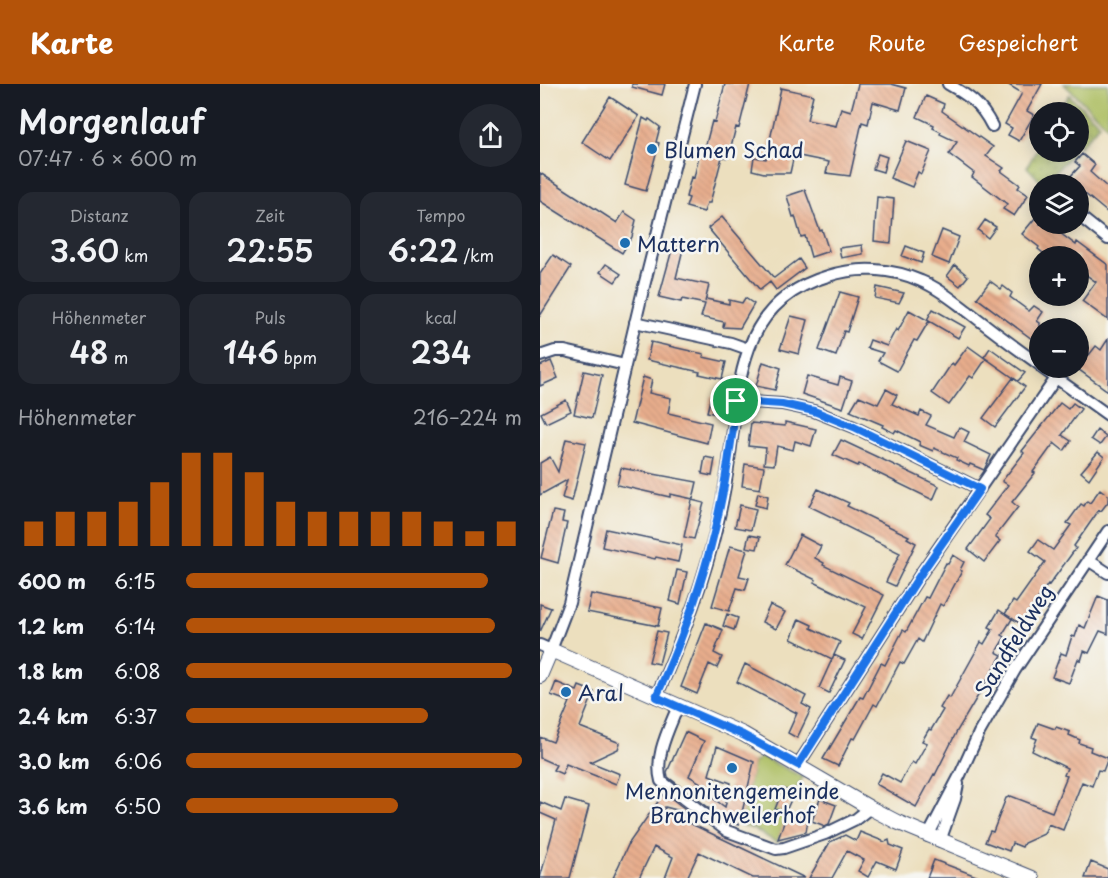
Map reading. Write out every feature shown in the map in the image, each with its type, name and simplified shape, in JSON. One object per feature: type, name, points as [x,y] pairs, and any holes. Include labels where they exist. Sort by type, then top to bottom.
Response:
[{"type":"street","points":[[540,675],[545,647],[571,594],[635,322],[695,84]]},
{"type":"street","points":[[948,84],[978,105],[992,126]]},
{"type":"street","points":[[1089,224],[1108,239]]},
{"type":"street","points":[[656,697],[676,654],[703,579],[725,483],[742,365],[764,320],[782,300],[818,279],[831,275],[874,270],[904,275],[932,286],[1029,357]]},
{"type":"street","points":[[635,322],[731,343],[748,349]]},
{"type":"street","points":[[540,356],[555,351],[565,351],[625,366]]},
{"type":"street","points":[[798,765],[922,572],[1056,378],[1108,415]]},
{"type":"street","points":[[736,401],[782,404],[814,411],[854,427],[980,489]]},
{"type":"street","name":"Sandfeldweg","points":[[934,839],[955,799],[960,775],[979,733],[1010,678],[1108,531]]},
{"type":"street","points":[[1088,560],[1108,573]]},
{"type":"street","points":[[545,647],[743,735],[870,808],[934,839],[1032,878]]},
{"type":"street","points":[[678,706],[660,756],[658,766],[661,781],[727,831],[776,849],[784,848],[825,834],[856,819],[870,808]]},
{"type":"green space","points":[[1064,84],[1108,84],[1108,127],[1089,108],[1089,102],[1082,102]]},
{"type":"green space","points":[[1069,95],[1076,102],[1065,102]]},
{"type":"green space","points":[[1089,114],[1100,124],[1089,136]]},
{"type":"green space","points":[[1030,162],[1064,162],[1053,174],[1034,174],[1027,167]]},
{"type":"green space","points":[[762,757],[803,777],[794,793],[783,789],[775,808],[787,814],[777,843],[754,829],[739,825],[754,762]]},
{"type":"building","points":[[632,84],[665,84],[662,95],[632,87]]},
{"type":"building","points":[[725,84],[750,84],[739,128],[736,127],[728,158],[722,157],[710,203],[707,203],[704,212],[686,207],[689,198],[686,197],[691,177],[694,178],[700,151],[704,152],[712,121],[715,122]]},
{"type":"building","points":[[858,84],[891,84],[906,88],[900,110],[873,102],[868,124],[862,122],[850,176],[826,173],[829,162],[794,155],[790,173],[764,173],[752,170],[754,157],[766,159],[781,88],[813,95],[807,120],[836,126],[841,108],[851,111]]},
{"type":"building","points":[[1007,84],[1042,84],[1032,102],[1029,102],[1027,111],[1029,124],[1019,141],[1008,135],[1012,128],[1005,124],[1022,93]]},
{"type":"building","points":[[926,96],[944,104],[942,111],[993,147],[986,156],[1004,168],[1001,171],[1020,185],[1018,188],[1028,195],[1014,216],[1003,209],[1007,204],[972,177],[974,173],[949,154],[957,142],[940,134],[941,132],[933,128],[934,125],[917,117]]},
{"type":"building","points":[[610,97],[639,116],[610,161],[582,142]]},
{"type":"building","points":[[643,118],[648,121],[649,119],[660,127],[656,142],[659,143],[646,191],[625,185]]},
{"type":"building","points":[[906,141],[931,151],[921,174],[918,172],[912,187],[890,178]]},
{"type":"building","points":[[878,154],[887,157],[883,172],[873,169]]},
{"type":"building","points":[[1089,160],[1095,165],[1090,172],[1108,188],[1108,213],[1089,197],[1089,174],[1073,174],[1080,166],[1075,162],[1089,162]]},
{"type":"building","points":[[540,173],[617,223],[624,212],[636,220],[632,237],[622,253],[540,201]]},
{"type":"building","points":[[805,190],[829,251],[811,257],[805,236],[801,237],[795,216],[793,217],[787,196]]},
{"type":"building","points":[[877,197],[894,199],[891,243],[874,241]]},
{"type":"building","points":[[722,217],[774,278],[799,259],[805,268],[776,290],[770,282],[760,290],[708,228]]},
{"type":"building","points":[[985,220],[996,227],[988,238],[978,230]]},
{"type":"building","points":[[1029,225],[1029,234],[1061,234],[1076,245],[1077,242],[1082,246],[1038,246],[1022,234]]},
{"type":"building","points":[[942,230],[959,237],[949,264],[932,257]]},
{"type":"building","points":[[862,245],[863,254],[841,258],[839,248]]},
{"type":"building","points":[[673,246],[683,249],[676,278],[709,285],[705,302],[706,299],[729,304],[729,300],[742,303],[745,298],[754,304],[740,328],[723,327],[724,322],[701,317],[705,304],[659,297]]},
{"type":"building","points":[[906,246],[924,253],[921,263],[902,256]]},
{"type":"building","points":[[1089,251],[1108,265],[1108,320],[1089,306],[1089,292],[1096,282],[1089,277]]},
{"type":"building","points":[[553,255],[571,267],[540,316],[540,274]]},
{"type":"building","points":[[606,264],[621,274],[615,282],[600,272]]},
{"type":"building","points":[[955,265],[968,276],[960,286],[947,276]]},
{"type":"building","points":[[990,281],[1001,289],[1003,286],[1012,293],[1010,297],[1029,311],[1034,306],[1043,312],[1039,318],[1029,318],[1029,337],[977,298]]},
{"type":"building","points":[[877,287],[904,293],[899,303],[875,298]]},
{"type":"building","points":[[840,292],[858,297],[847,332],[844,331],[836,356],[819,350]]},
{"type":"building","points":[[933,309],[965,327],[958,338],[927,320]]},
{"type":"building","points":[[909,310],[929,321],[917,341],[914,340],[897,371],[878,361],[883,353],[867,348],[870,340],[887,346]]},
{"type":"building","points":[[791,316],[808,320],[799,354],[780,349]]},
{"type":"building","points":[[1108,339],[1108,391],[1089,377],[1089,355],[1096,346],[1101,350]]},
{"type":"building","points":[[651,342],[704,354],[703,357],[726,362],[722,379],[647,360]]},
{"type":"building","points":[[968,346],[986,359],[973,378],[970,376],[949,405],[932,393],[952,363],[954,365]]},
{"type":"building","points":[[990,348],[1025,373],[1018,381],[984,357]]},
{"type":"building","points":[[551,361],[558,378],[540,386],[540,366]]},
{"type":"building","points":[[763,362],[781,368],[775,390],[756,386]]},
{"type":"building","points":[[584,371],[602,375],[592,418],[574,414]]},
{"type":"building","points":[[807,376],[838,385],[840,377],[852,381],[843,408],[802,394]]},
{"type":"building","points":[[643,377],[652,380],[649,393],[671,398],[668,413],[711,423],[707,443],[632,423]]},
{"type":"building","points":[[1013,378],[1025,387],[995,427],[983,418]]},
{"type":"building","points":[[886,389],[897,395],[892,404],[919,416],[921,411],[931,416],[926,425],[954,437],[959,427],[969,432],[964,442],[991,455],[984,470],[970,464],[969,466],[934,448],[933,451],[919,445],[920,442],[896,430],[894,433],[882,427],[883,425],[850,411],[859,396],[878,404]]},
{"type":"building","points":[[711,396],[721,398],[717,414],[707,412]]},
{"type":"building","points":[[566,400],[571,411],[546,423],[541,413]]},
{"type":"building","points":[[1060,403],[1068,409],[1073,403],[1081,409],[1062,435],[1071,441],[1064,451],[1054,443],[1033,472],[1035,473],[1012,502],[1018,507],[995,537],[1000,541],[984,562],[968,549],[990,519],[985,515],[1008,485],[1002,481],[1024,453],[1022,451]]},
{"type":"building","points":[[785,422],[816,429],[811,446],[795,441],[793,450],[777,446],[774,465],[764,464],[766,448],[748,446],[751,423],[785,426]]},
{"type":"building","points":[[1097,430],[1106,437],[1100,445],[1091,439]]},
{"type":"building","points":[[566,439],[586,443],[572,501],[562,498],[567,480],[540,495],[540,463],[550,457],[558,472]]},
{"type":"building","points":[[841,440],[939,486],[933,500],[859,464],[858,466],[833,455]]},
{"type":"building","points":[[1098,452],[1104,457],[1089,479],[1081,472]]},
{"type":"building","points":[[705,457],[715,459],[712,476],[702,474]]},
{"type":"building","points":[[745,464],[764,467],[760,489],[742,486]]},
{"type":"building","points":[[621,468],[697,482],[693,499],[670,494],[670,497],[617,485]]},
{"type":"building","points":[[818,489],[909,536],[907,538],[916,543],[895,586],[886,582],[900,553],[809,506]]},
{"type":"building","points":[[1100,489],[1108,495],[1108,502],[1101,511],[1099,510],[1074,546],[1076,548],[1021,624],[1005,614],[1013,601],[1016,603],[1045,562],[1030,551],[1038,540],[1053,550],[1071,525],[1067,523],[1081,504],[1084,506],[1087,501],[1090,503]]},
{"type":"building","points":[[758,493],[768,496],[766,508],[755,505]]},
{"type":"building","points":[[692,500],[704,503],[694,539],[684,537]]},
{"type":"building","points":[[740,505],[756,509],[751,530],[735,527]]},
{"type":"building","points":[[553,511],[564,513],[562,522],[567,523],[558,563],[541,558]]},
{"type":"building","points":[[606,529],[682,545],[678,562],[602,547]]},
{"type":"building","points":[[749,535],[760,537],[757,549],[746,547]]},
{"type":"building","points":[[800,535],[821,546],[815,558],[824,563],[823,565],[884,595],[862,639],[852,634],[866,607],[785,565]]},
{"type":"building","points":[[730,546],[747,550],[739,576],[749,578],[745,590],[737,588],[729,611],[712,606]]},
{"type":"building","points":[[953,555],[964,562],[960,570],[962,571],[943,606],[940,604],[922,642],[918,639],[904,664],[900,662],[877,706],[874,704],[855,739],[852,738],[838,766],[823,759],[860,697],[863,698],[881,663],[885,665],[903,630],[906,632],[925,597],[928,598],[946,563],[948,564]]},
{"type":"building","points":[[677,570],[687,572],[680,604],[670,601]]},
{"type":"building","points":[[591,594],[662,608],[658,626],[587,612]]},
{"type":"building","points":[[1098,596],[1108,600],[1108,634],[1100,631],[1089,653],[1084,651],[1081,661],[1078,659],[1069,683],[1052,677],[1061,653],[1066,655],[1072,636],[1075,637],[1079,625],[1085,628]]},
{"type":"building","points":[[540,604],[551,608],[540,632]]},
{"type":"building","points":[[770,605],[785,612],[776,629],[762,622]]},
{"type":"building","points":[[999,610],[1012,619],[1002,635],[1005,637],[996,652],[1002,655],[916,807],[876,784],[882,773],[900,783],[912,762],[915,764],[927,743],[922,741],[943,710],[940,708],[947,696],[950,698],[981,642],[984,644],[993,629],[989,627]]},
{"type":"building","points":[[727,614],[738,618],[734,630],[723,626]]},
{"type":"building","points":[[799,619],[812,625],[811,628],[840,642],[832,659],[791,639]]},
{"type":"building","points":[[706,623],[723,630],[714,653],[722,657],[717,668],[709,664],[697,694],[681,687]]},
{"type":"building","points":[[657,631],[667,633],[659,664],[649,662]]},
{"type":"building","points":[[834,655],[845,660],[829,693],[819,688]]},
{"type":"building","points":[[745,664],[806,696],[802,704],[811,709],[797,738],[788,733],[797,713],[737,682]]},
{"type":"building","points":[[556,682],[577,691],[579,686],[594,692],[580,727],[620,743],[618,749],[590,762],[620,774],[616,784],[566,764],[562,774],[553,770],[556,765],[540,758],[540,737],[553,742],[570,702],[551,695]]},
{"type":"building","points":[[1038,723],[1070,732],[1069,735],[1080,740],[1079,743],[1091,747],[1090,751],[1108,758],[1103,771],[1098,770],[1092,786],[1082,782],[1063,830],[1048,824],[1044,834],[1024,843],[1022,847],[1012,843],[1009,851],[985,842],[990,831],[993,832],[1006,798],[1011,796],[1052,812],[1067,776],[1064,775],[1067,768],[1032,751],[1037,739],[1032,737]]},
{"type":"building","points":[[685,732],[704,741],[689,776],[701,783],[699,788],[725,807],[731,783],[709,775],[717,746],[754,762],[739,825],[728,822],[668,777],[667,772]]},
{"type":"building","points":[[783,789],[794,793],[785,813],[775,809]]},
{"type":"building","points":[[664,793],[692,814],[665,807],[664,811],[805,878],[753,878],[699,852],[687,878],[665,878],[673,857],[654,847],[639,878],[613,878],[629,843]]},
{"type":"building","points":[[565,799],[589,806],[570,878],[540,878],[556,820],[540,813],[540,802],[561,811]]},
{"type":"building","points":[[820,799],[836,805],[829,824],[825,826],[812,821]]},
{"type":"building","points":[[786,817],[808,820],[806,832],[778,839]]},
{"type":"building","points":[[860,832],[885,842],[889,840],[890,845],[903,850],[896,869],[877,861],[868,877],[858,871],[864,860],[847,851],[832,878],[809,878],[830,842],[845,835],[856,841]]},
{"type":"building","points":[[934,860],[979,877],[979,878],[927,878]]},
{"type":"building","points":[[1091,862],[1108,869],[1108,878],[1085,878]]},
{"type":"place","name":"Blumen Schad","points":[[652,149]]},
{"type":"place","name":"Mattern","points":[[625,243]]},
{"type":"place","name":"Aral","points":[[566,692]]},
{"type":"place","name":"Mennonitengemeinde Branchweilerhof","points":[[732,768]]},
{"type":"route","points":[[736,401],[782,404],[814,411],[854,427],[980,489],[922,572],[798,765],[716,722],[656,697],[676,654],[703,579],[725,483],[736,401]]}]
